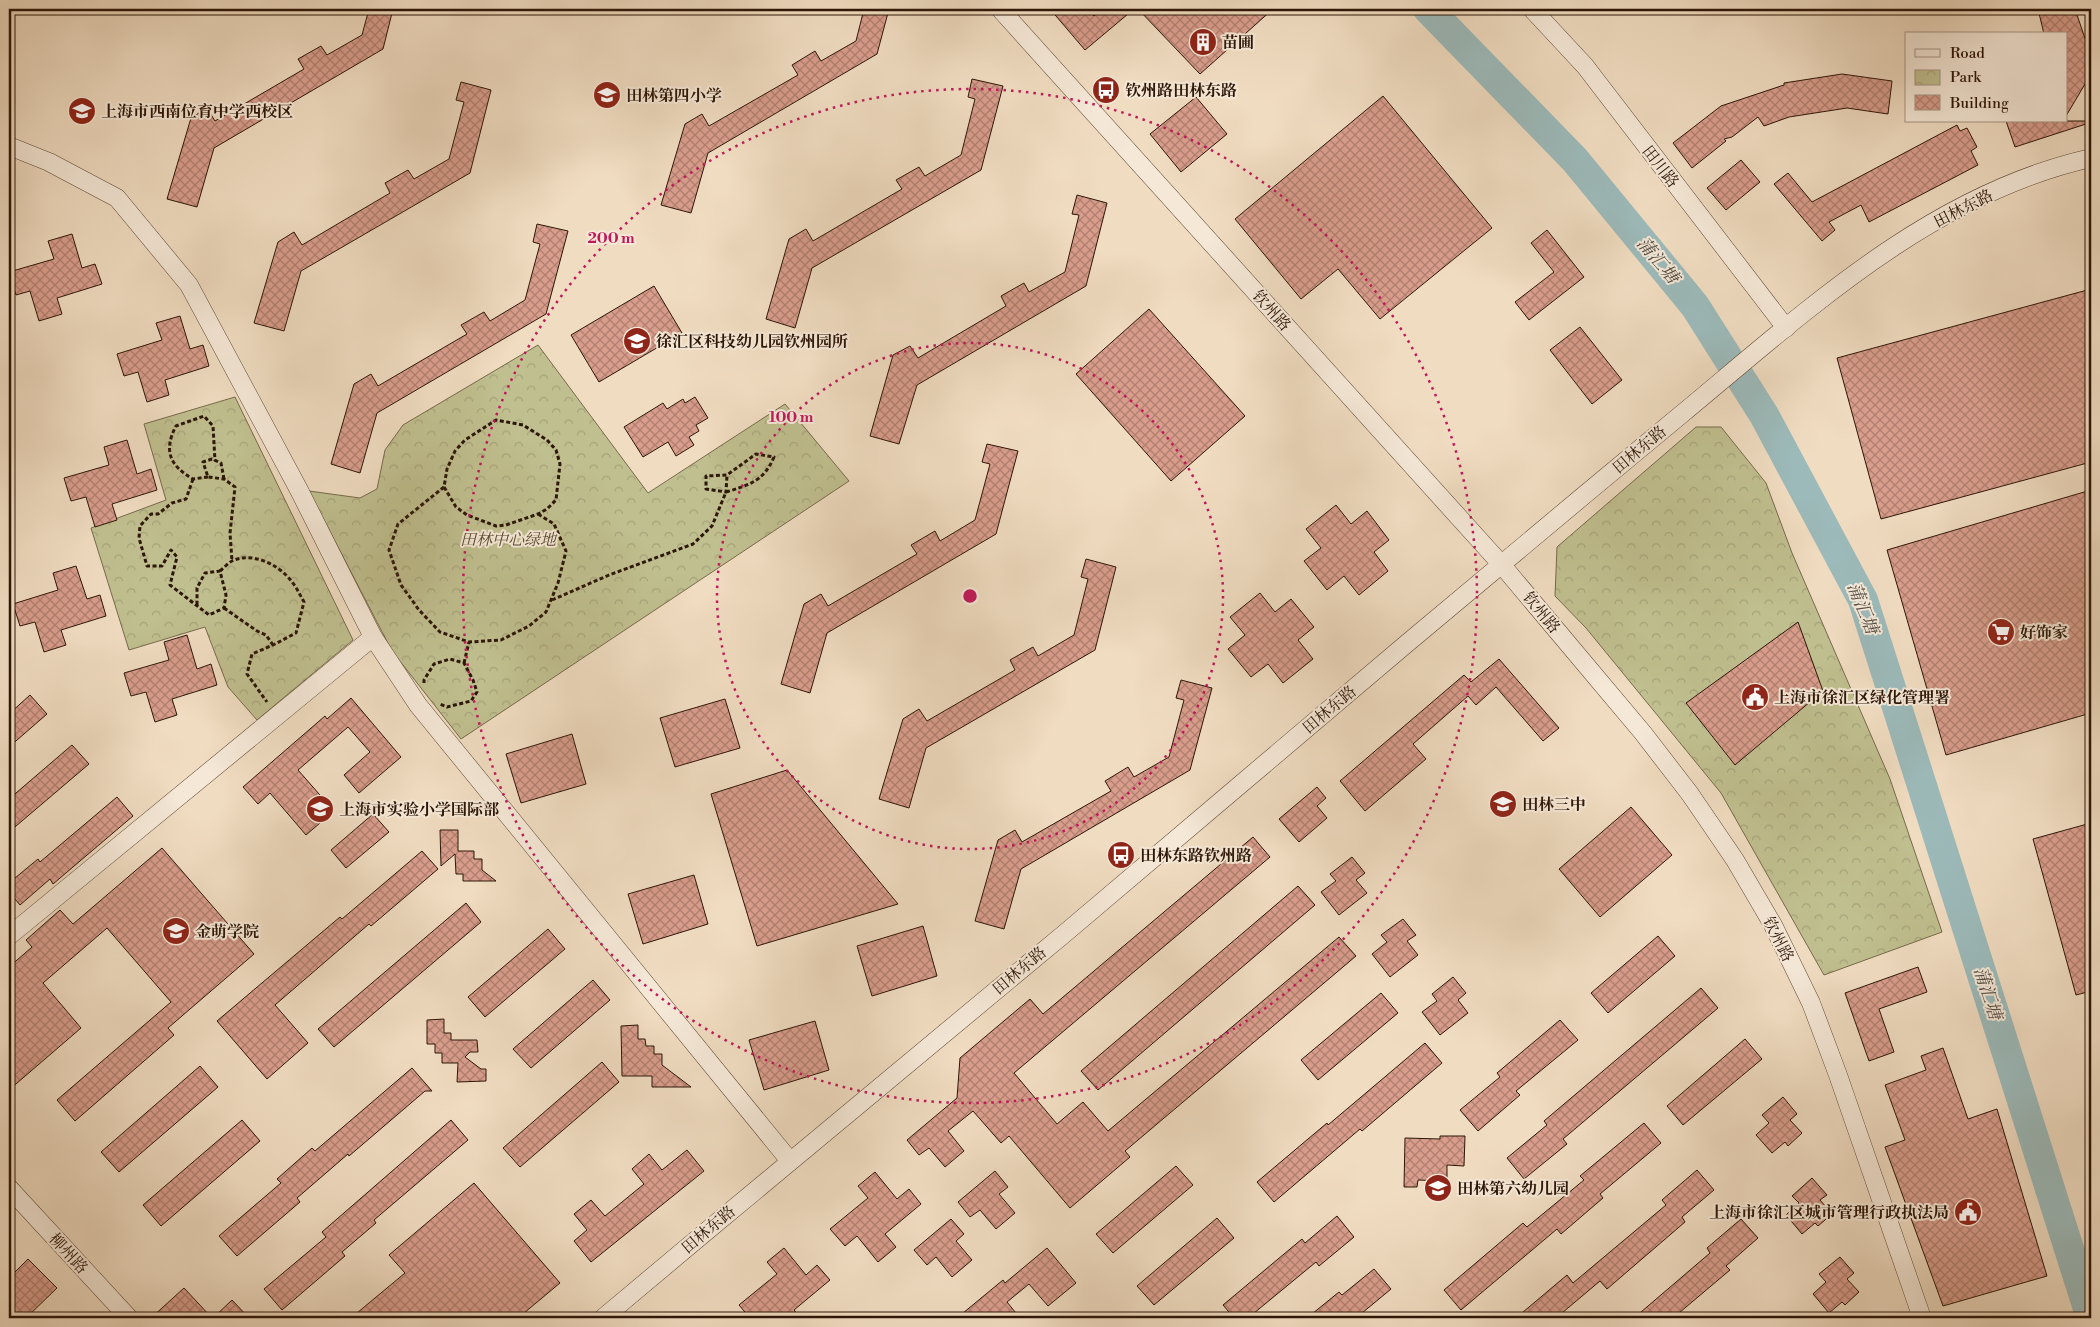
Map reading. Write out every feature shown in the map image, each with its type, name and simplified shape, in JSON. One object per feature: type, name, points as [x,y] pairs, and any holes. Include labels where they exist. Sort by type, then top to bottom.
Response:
[{"type":"street","name":"钦州路","points":[[1000,9],[1501,564],[1644,733],[1684,786],[1735,860],[1773,924],[1811,1003],[1835,1066],[1922,1318]]},
{"type":"street","name":"田川路","points":[[1532,9],[1584,66],[1779,334]]},
{"type":"street","points":[[9,146],[49,162],[117,198],[189,285],[299,490],[373,637],[790,1161]]},
{"type":"street","name":"田林东路","points":[[603,1318],[1064,933],[1501,564],[1779,334],[1865,266],[1919,230],[1970,203],[2020,180],[2091,158]]},
{"type":"street","points":[[9,936],[278,717],[373,637]]},
{"type":"street","name":"柳州路","points":[[9,1188],[129,1318]]},
{"type":"path","points":[[215,461],[213,426],[204,416],[176,426],[169,439],[170,456],[178,469],[194,479],[208,477],[224,479],[235,487],[230,533],[232,561]]},
{"type":"path","points":[[496,420],[523,426],[547,440],[556,450],[560,464],[556,500],[547,509],[538,514],[506,525],[496,526],[467,515],[456,507],[444,487],[447,469],[455,452],[465,440],[496,420]]},
{"type":"path","points":[[756,454],[774,457],[769,469],[752,484],[726,492],[706,489],[706,476],[727,475],[756,454]]},
{"type":"path","points":[[208,477],[204,462],[212,459],[221,463],[224,479]]},
{"type":"path","points":[[551,600],[609,575],[693,544],[712,526],[726,492],[727,475]]},
{"type":"path","points":[[194,479],[186,499],[172,503],[158,514],[151,514],[140,526],[139,538],[147,566],[162,566],[171,550],[177,557],[170,585],[209,614],[224,608]]},
{"type":"path","points":[[444,487],[398,524],[389,550],[401,585],[419,610],[440,632],[469,642],[501,640],[529,626],[546,612],[558,583],[566,551],[554,524],[538,514]]},
{"type":"path","points":[[197,605],[197,588],[205,573],[220,571],[232,561],[244,557],[260,559],[274,566],[292,580],[304,602],[296,632],[274,645],[252,654],[247,674],[278,717]]},
{"type":"path","points":[[220,571],[226,594],[224,608]]},
{"type":"path","points":[[224,608],[256,631],[266,635],[274,645]]},
{"type":"path","points":[[464,663],[450,659],[434,664],[424,680],[422,700],[447,707],[470,700],[477,692],[464,663],[469,642]]},
{"type":"green space","name":"田林中心绿地","points":[[538,345],[648,493],[785,404],[849,481],[461,739],[392,651],[309,491],[360,498],[377,489],[385,450],[403,425]]},
{"type":"green space","points":[[235,397],[353,640],[257,720],[228,687],[205,627],[129,650],[91,528],[166,500],[144,424]]},
{"type":"green space","points":[[1696,427],[1721,427],[1766,483],[1792,553],[1890,779],[1942,932],[1824,975],[1721,793],[1586,628],[1555,596],[1557,547]]},
{"type":"building","points":[[369,9],[393,9],[383,49],[214,148],[197,207],[167,199],[191,118],[207,108],[215,121],[304,69],[298,59],[321,46],[327,55],[362,35]]},
{"type":"building","points":[[864,9],[889,9],[877,54],[708,153],[691,213],[661,205],[685,124],[702,114],[709,126],[798,75],[792,65],[815,51],[821,61],[856,41]]},
{"type":"building","points":[[1050,9],[1087,9],[1094,16],[1102,9],[1134,9],[1085,50]]},
{"type":"building","name":"苗圃","points":[[1138,9],[1273,9],[1200,74]]},
{"type":"building","points":[[2038,9],[2075,9],[2091,56],[2091,74],[2068,113],[2068,32],[2044,32]]},
{"type":"building","points":[[1842,74],[1892,81],[1888,114],[1847,108],[1789,117],[1764,126],[1758,117],[1732,137],[1724,139],[1726,141],[1692,168],[1673,143],[1721,106],[1784,85],[1784,83]]},
{"type":"building","points":[[972,79],[1003,86],[981,170],[812,268],[795,328],[766,319],[789,239],[806,229],[813,241],[902,189],[896,180],[919,167],[925,176],[961,155],[975,99],[968,97]]},
{"type":"building","points":[[461,82],[491,90],[470,173],[301,271],[284,331],[254,323],[278,242],[294,232],[302,245],[390,193],[385,183],[408,170],[414,179],[449,159],[464,102],[456,100]]},
{"type":"building","points":[[1383,96],[1492,228],[1380,319],[1338,269],[1301,299],[1235,219]]},
{"type":"building","points":[[1196,97],[1227,134],[1181,172],[1150,134]]},
{"type":"building","points":[[2085,121],[2086,124],[2015,147],[2006,122]]},
{"type":"building","points":[[1957,125],[1960,131],[1967,128],[1977,147],[1971,151],[1978,165],[1869,222],[1861,205],[1829,222],[1835,230],[1822,241],[1774,184],[1788,173],[1812,202]]},
{"type":"building","points":[[1741,160],[1760,182],[1726,210],[1707,188]]},
{"type":"building","points":[[1077,195],[1107,203],[1086,286],[917,385],[899,444],[870,436],[893,355],[910,346],[918,358],[1006,306],[1001,296],[1024,283],[1029,292],[1065,272],[1079,215],[1072,214]]},
{"type":"building","points":[[537,224],[568,231],[546,314],[377,413],[360,473],[331,464],[354,384],[371,374],[378,386],[467,334],[461,325],[484,312],[490,321],[525,300],[540,244],[533,242]]},
{"type":"building","points":[[1547,230],[1584,277],[1529,320],[1515,302],[1554,272],[1531,243]]},
{"type":"building","points":[[72,234],[82,268],[95,264],[102,284],[57,298],[62,314],[39,321],[30,291],[16,295],[9,272],[54,259],[48,241]]},
{"type":"building","points":[[654,286],[682,333],[599,382],[571,335]]},
{"type":"building","points":[[2091,289],[2091,462],[1881,519],[1837,358]]},
{"type":"building","points":[[1149,309],[1245,416],[1171,481],[1076,374]]},
{"type":"building","points":[[180,316],[190,349],[203,345],[209,366],[165,380],[169,395],[147,402],[138,372],[124,376],[117,354],[162,340],[156,323]]},
{"type":"building","points":[[1580,327],[1622,380],[1592,404],[1550,350]]},
{"type":"building","points":[[695,397],[708,418],[696,425],[699,431],[689,437],[694,445],[676,456],[668,442],[643,457],[624,427],[663,403],[667,409],[683,399],[685,403]]},
{"type":"building","points":[[127,440],[137,474],[151,469],[157,490],[112,504],[117,520],[95,527],[86,497],[71,501],[64,478],[109,465],[104,447]]},
{"type":"building","points":[[987,444],[1018,451],[996,534],[827,633],[810,693],[781,684],[804,604],[821,594],[828,606],[917,554],[911,545],[935,531],[940,541],[975,520],[990,464],[982,462]]},
{"type":"building","name":"好饰家","points":[[2091,490],[2091,713],[1946,755],[1887,550]]},
{"type":"building","points":[[1336,505],[1351,524],[1367,511],[1389,540],[1374,552],[1388,571],[1359,595],[1344,576],[1327,590],[1304,561],[1321,548],[1306,529]]},
{"type":"building","points":[[1086,559],[1116,567],[1095,650],[926,748],[909,808],[879,799],[903,719],[919,709],[927,721],[1015,670],[1010,660],[1033,647],[1038,656],[1074,635],[1088,579],[1081,577]]},
{"type":"building","points":[[76,566],[87,599],[100,595],[106,616],[61,630],[66,645],[44,652],[35,622],[20,626],[13,604],[58,590],[53,573]]},
{"type":"building","points":[[1260,593],[1275,612],[1291,599],[1314,627],[1298,640],[1313,659],[1283,683],[1268,664],[1251,677],[1228,649],[1245,635],[1230,617]]},
{"type":"building","name":"上海市徐汇区绿化管理署","points":[[1798,622],[1823,691],[1735,765],[1686,703]]},
{"type":"building","points":[[187,635],[197,669],[211,664],[217,685],[172,699],[177,715],[155,722],[146,692],[131,696],[124,673],[169,660],[164,642]]},
{"type":"building","points":[[1499,659],[1559,728],[1543,741],[1496,687],[1476,705],[1468,696],[1413,744],[1426,759],[1365,811],[1340,781],[1464,675],[1471,682]]},
{"type":"building","points":[[1181,680],[1212,688],[1190,770],[1021,869],[1004,929],[975,921],[998,840],[1015,830],[1022,842],[1111,791],[1105,781],[1128,767],[1134,777],[1169,757],[1184,700],[1176,698]]},
{"type":"building","points":[[30,695],[47,714],[9,747],[9,714]]},
{"type":"building","points":[[351,698],[401,757],[359,793],[344,775],[370,752],[348,727],[298,770],[334,811],[306,835],[270,793],[258,804],[243,787],[325,716],[327,719]]},
{"type":"building","points":[[725,699],[740,748],[675,767],[660,718]]},
{"type":"building","points":[[572,734],[586,784],[521,803],[506,754]]},
{"type":"building","points":[[72,745],[89,764],[9,832],[9,799]]},
{"type":"building","points":[[787,770],[898,904],[757,946],[711,794]]},
{"type":"building","points":[[1317,787],[1326,798],[1317,806],[1327,818],[1299,842],[1279,819]]},
{"type":"building","points":[[117,797],[133,816],[53,884],[50,879],[20,905],[9,892],[9,883],[38,859],[40,862]]},
{"type":"building","points":[[1631,807],[1672,855],[1600,917],[1559,869]]},
{"type":"building","points":[[373,814],[389,832],[346,868],[331,850]]},
{"type":"building","points":[[2091,823],[2091,991],[2076,995],[2033,839]]},
{"type":"building","points":[[440,830],[458,830],[458,851],[474,851],[474,859],[482,859],[482,870],[496,881],[463,881],[463,874],[456,874],[455,854],[441,866]]},
{"type":"building","points":[[1253,837],[1270,857],[1014,1073],[1057,1124],[1083,1102],[1108,1131],[1339,937],[1356,956],[1125,1151],[1130,1157],[1070,1208],[1009,1136],[1001,1143],[973,1111],[948,1131],[964,1151],[945,1167],[929,1148],[919,1155],[907,1140],[957,1098],[960,1058],[1030,999],[1043,1014]]},
{"type":"building","points":[[162,848],[254,954],[168,1028],[174,1035],[75,1121],[57,1100],[171,1002],[107,928],[43,983],[81,1028],[9,1090],[9,967],[32,947],[26,940],[60,910],[73,924]]},
{"type":"building","points":[[422,851],[438,869],[371,926],[369,924],[275,1005],[308,1043],[267,1079],[217,1021],[340,917],[342,919]]},
{"type":"building","points":[[1352,857],[1365,873],[1356,880],[1367,893],[1339,915],[1321,892],[1336,881],[1330,874]]},
{"type":"building","points":[[694,875],[708,924],[643,944],[628,894]]},
{"type":"building","points":[[1298,886],[1315,905],[1098,1090],[1081,1071]]},
{"type":"building","points":[[466,903],[481,922],[334,1047],[318,1029]]},
{"type":"building","points":[[1403,919],[1416,935],[1407,941],[1418,955],[1390,977],[1372,954],[1387,942],[1381,935]]},
{"type":"building","points":[[923,926],[937,976],[872,996],[857,946]]},
{"type":"building","points":[[548,929],[565,949],[485,1017],[468,997]]},
{"type":"building","points":[[1658,936],[1675,956],[1608,1013],[1591,993]]},
{"type":"building","points":[[1918,967],[1927,992],[1879,1009],[1894,1052],[1869,1061],[1845,993]]},
{"type":"building","points":[[1453,977],[1466,993],[1458,1000],[1468,1013],[1440,1035],[1422,1012],[1437,1001],[1432,994]]},
{"type":"building","points":[[593,980],[610,1000],[531,1068],[513,1049]]},
{"type":"building","points":[[1701,988],[1718,1008],[1563,1139],[1567,1144],[1524,1179],[1507,1158],[1547,1125],[1544,1121]]},
{"type":"building","points":[[1381,993],[1398,1013],[1318,1080],[1301,1060]]},
{"type":"building","points":[[444,1019],[444,1033],[451,1033],[451,1040],[477,1040],[478,1052],[470,1052],[465,1057],[481,1069],[486,1069],[486,1081],[457,1082],[458,1063],[442,1063],[442,1053],[435,1053],[435,1044],[427,1044],[427,1020]]},
{"type":"building","points":[[1560,1020],[1578,1040],[1516,1091],[1520,1095],[1478,1131],[1460,1110],[1500,1077],[1497,1073]]},
{"type":"building","points":[[815,1021],[829,1070],[764,1090],[749,1040]]},
{"type":"building","points":[[638,1025],[638,1039],[645,1039],[646,1046],[654,1046],[654,1054],[662,1054],[662,1065],[691,1087],[652,1087],[652,1076],[622,1076],[621,1026]]},
{"type":"building","points":[[1745,1039],[1762,1059],[1683,1125],[1667,1106]]},
{"type":"building","points":[[1425,1043],[1442,1063],[1274,1202],[1257,1182]]},
{"type":"building","name":"上海市徐汇区城市管理行政执法局","points":[[1943,1048],[1968,1119],[1997,1109],[2047,1276],[1943,1306],[1885,1147],[1905,1140],[1885,1085],[1926,1070],[1921,1056]]},
{"type":"building","points":[[602,1062],[619,1082],[520,1167],[503,1148]]},
{"type":"building","points":[[200,1066],[218,1087],[119,1172],[101,1152]]},
{"type":"building","points":[[412,1068],[432,1091],[425,1091],[349,1156],[348,1154],[297,1198],[300,1202],[237,1256],[219,1236],[281,1183],[277,1179],[312,1148],[315,1151]]},
{"type":"building","points":[[1783,1097],[1797,1114],[1790,1120],[1802,1133],[1788,1146],[1785,1142],[1772,1153],[1756,1135],[1769,1123],[1762,1115]]},
{"type":"building","points":[[242,1120],[260,1141],[161,1226],[143,1205]]},
{"type":"building","points":[[451,1120],[468,1140],[374,1220],[376,1223],[342,1252],[345,1256],[282,1310],[264,1289],[326,1237],[322,1232]]},
{"type":"building","points":[[1644,1123],[1661,1143],[1600,1194],[1603,1198],[1561,1234],[1557,1229],[1461,1310],[1444,1290],[1523,1223],[1527,1227],[1584,1180],[1580,1176]]},
{"type":"building","points":[[1440,1136],[1465,1136],[1464,1166],[1447,1165],[1447,1181],[1418,1180],[1417,1187],[1404,1187],[1405,1138],[1440,1139]]},
{"type":"building","points":[[687,1150],[704,1171],[591,1262],[574,1241],[587,1230],[574,1214],[591,1200],[605,1216],[644,1184],[632,1169],[649,1154],[662,1170]]},
{"type":"building","points":[[1176,1166],[1193,1185],[1113,1253],[1096,1234]]},
{"type":"building","points":[[1697,1170],[1714,1190],[1682,1217],[1685,1222],[1607,1289],[1600,1281],[1556,1318],[1516,1318],[1567,1275],[1573,1283],[1666,1205],[1662,1200]]},
{"type":"building","points":[[995,1171],[1008,1187],[999,1194],[1015,1213],[996,1229],[980,1210],[970,1217],[958,1202]]},
{"type":"building","points":[[875,1172],[897,1199],[909,1189],[921,1204],[885,1234],[896,1247],[878,1262],[857,1236],[845,1246],[830,1229],[868,1198],[858,1186]]},
{"type":"building","points":[[1812,1178],[1827,1195],[1820,1200],[1832,1214],[1818,1226],[1815,1223],[1802,1234],[1786,1215],[1799,1203],[1792,1196]]},
{"type":"building","points":[[474,1183],[560,1283],[518,1318],[351,1318],[405,1273],[389,1255]]},
{"type":"building","points":[[1337,1216],[1354,1237],[1319,1266],[1316,1262],[1248,1318],[1234,1318],[1223,1305],[1302,1239],[1305,1243]]},
{"type":"building","points":[[1217,1218],[1234,1238],[1154,1305],[1137,1286]]},
{"type":"building","points":[[951,1219],[964,1234],[956,1241],[972,1260],[952,1277],[936,1257],[927,1265],[914,1250]]},
{"type":"building","points":[[1741,1219],[1758,1238],[1726,1266],[1730,1270],[1673,1318],[1634,1318],[1710,1253],[1707,1248]]},
{"type":"building","points":[[784,1248],[806,1275],[817,1265],[830,1280],[794,1310],[801,1318],[771,1318],[766,1312],[758,1318],[750,1318],[739,1305],[777,1274],[767,1262]]},
{"type":"building","points":[[1047,1248],[1076,1283],[1048,1306],[1029,1284],[1007,1302],[1020,1318],[957,1318],[1003,1280],[1005,1283]]},
{"type":"building","points":[[1840,1257],[1854,1273],[1847,1279],[1859,1292],[1845,1305],[1842,1302],[1829,1313],[1813,1294],[1826,1282],[1819,1274]]},
{"type":"building","points":[[28,1259],[57,1288],[26,1318],[9,1318],[9,1278]]},
{"type":"building","points":[[1374,1269],[1391,1289],[1356,1318],[1307,1318],[1339,1292],[1342,1295]]},
{"type":"building","points":[[184,1288],[212,1318],[151,1318]]},
{"type":"building","points":[[232,1300],[249,1318],[213,1318]]},
{"type":"waterway","name":"蒲汇塘","points":[[1428,9],[1575,160],[1695,306],[1764,415],[1863,600],[2091,1318]]},
{"type":"place","name":"苗圃","points":[[1203,42]]},
{"type":"place","name":"钦州路田林东路","points":[[1106,90]]},
{"type":"place","name":"田林第四小学","points":[[607,95]]},
{"type":"place","name":"上海市西南位育中学西校区","points":[[82,111]]},
{"type":"place","name":"徐汇区科技幼儿园钦州园所","points":[[637,341]]},
{"type":"place","name":"好饰家","points":[[2001,632]]},
{"type":"place","name":"上海市徐汇区绿化管理署","points":[[1755,697]]},
{"type":"place","name":"田林三中","points":[[1503,804]]},
{"type":"place","name":"上海市实验小学国际部","points":[[320,809]]},
{"type":"place","name":"田林东路钦州路","points":[[1121,855]]},
{"type":"place","name":"金萌学院","points":[[176,931]]},
{"type":"place","name":"田林第六幼儿园","points":[[1438,1188]]},
{"type":"place","name":"上海市徐汇区城市管理行政执法局","points":[[1968,1212]]}]
